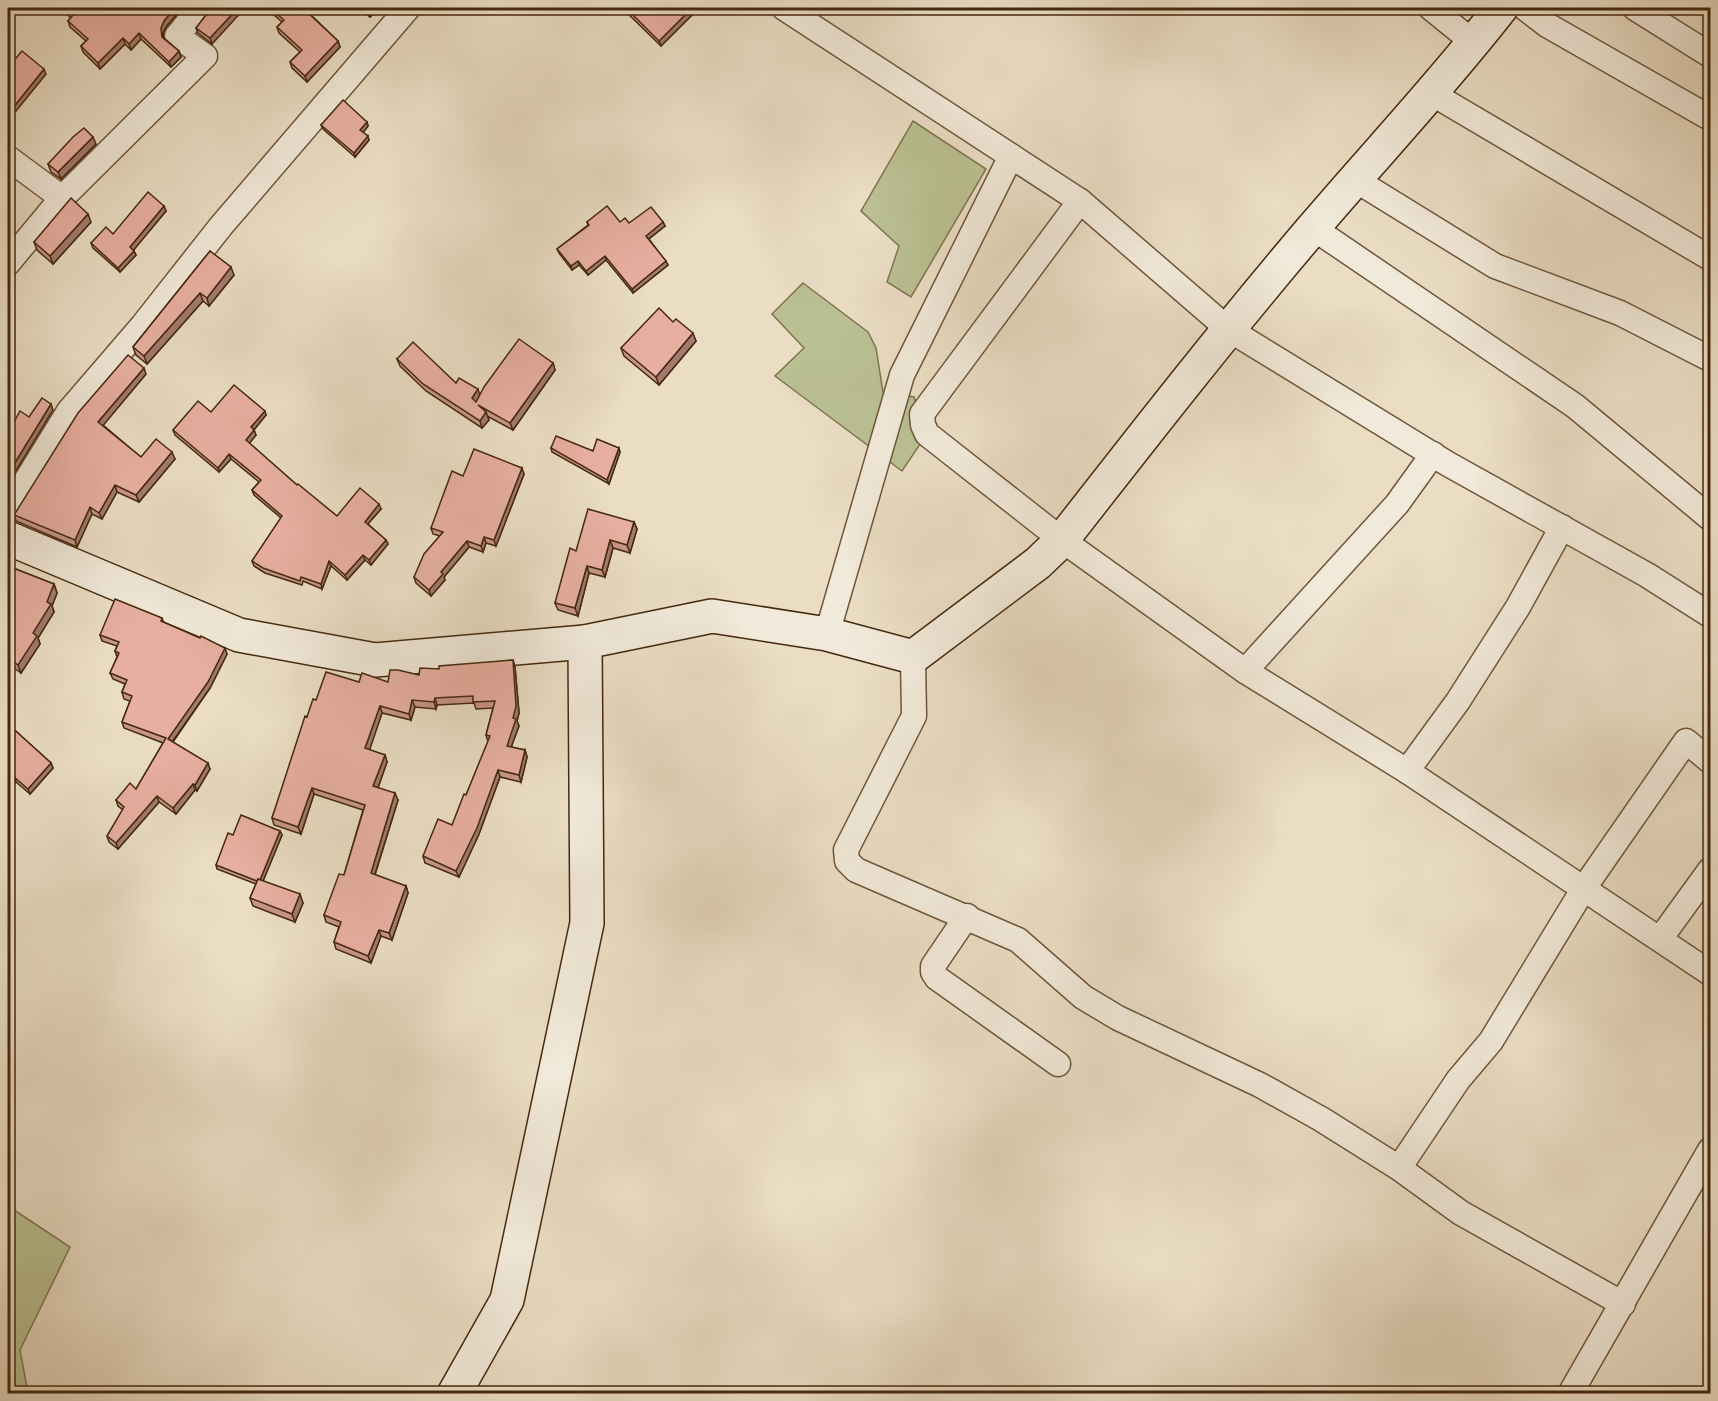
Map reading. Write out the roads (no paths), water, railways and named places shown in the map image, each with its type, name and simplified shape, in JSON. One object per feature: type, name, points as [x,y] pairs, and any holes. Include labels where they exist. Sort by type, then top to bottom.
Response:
[{"type":"street","points":[[8,263],[62,198],[206,56],[177,36],[200,8]]},
{"type":"street","points":[[8,510],[69,411],[143,325],[221,226],[408,8]]},
{"type":"street","points":[[784,8],[1080,201],[1228,329],[1433,454],[1647,574],[1710,615]]},
{"type":"street","points":[[1431,8],[1474,43]]},
{"type":"street","points":[[913,657],[1038,563],[1062,540],[1228,329],[1354,179],[1474,43],[1501,8]]},
{"type":"street","points":[[1525,8],[1548,25],[1710,118]]},
{"type":"street","points":[[1635,8],[1710,55]]},
{"type":"street","points":[[1431,93],[1710,258]]},
{"type":"street","points":[[827,634],[902,375],[1011,156]]},
{"type":"street","points":[[8,158],[62,198]]},
{"type":"street","points":[[1354,179],[1495,266],[1620,313],[1710,359]]},
{"type":"street","points":[[1080,201],[922,414],[927,434],[1062,540],[1245,671],[1407,771],[1710,973]]},
{"type":"street","points":[[1313,228],[1575,406],[1710,518]]},
{"type":"street","points":[[1245,671],[1396,504],[1433,454]]},
{"type":"street","points":[[1407,771],[1458,701],[1518,607],[1562,527]]},
{"type":"street","points":[[8,538],[239,635],[375,660],[585,642],[712,616],[827,634],[913,657]]},
{"type":"street","points":[[453,1394],[507,1300],[587,923],[585,642]]},
{"type":"street","points":[[913,657],[914,716],[846,850],[847,861],[856,870],[1018,940],[1083,997],[1110,1013],[1260,1085],[1321,1119],[1399,1168],[1461,1213],[1623,1304]]},
{"type":"street","points":[[1399,1168],[1458,1080],[1491,1041],[1584,888],[1686,741],[1710,761]]},
{"type":"street","points":[[1660,939],[1710,870]]},
{"type":"street","points":[[966,916],[933,966],[933,972],[937,978],[1058,1064]]},
{"type":"street","points":[[1570,1394],[1710,1150]]}]
